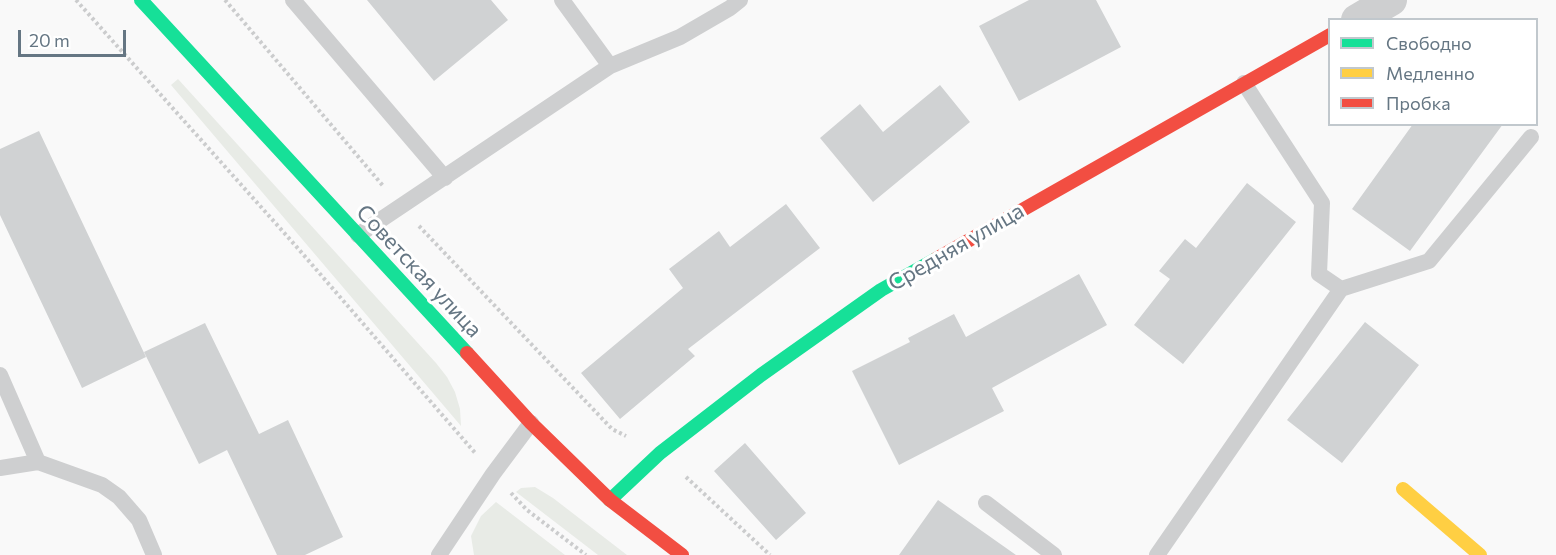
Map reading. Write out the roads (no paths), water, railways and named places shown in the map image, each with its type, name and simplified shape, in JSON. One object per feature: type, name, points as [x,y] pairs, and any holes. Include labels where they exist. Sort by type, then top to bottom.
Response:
[{"type":"street","name":"Советская улица","points":[[141,0],[531,423],[610,500],[682,555]]},
{"type":"street","points":[[1360,18],[1391,0]]},
{"type":"street","name":"Средняя улица","points":[[610,500],[660,453],[761,375],[881,290],[1328,36]]},
{"type":"street","points":[[1403,489],[1480,555]]},
{"type":"lane","points":[[294,0],[445,178]]},
{"type":"lane","points":[[562,0],[610,66]]},
{"type":"lane","points":[[358,235],[610,66],[680,37],[740,0]]},
{"type":"lane","points":[[1244,83],[1322,203],[1319,274],[1341,290]]},
{"type":"lane","points":[[1157,555],[1341,290],[1429,261],[1531,137]]},
{"type":"lane","points":[[0,375],[39,462]]},
{"type":"lane","points":[[439,555],[493,474],[531,423]]},
{"type":"lane","points":[[0,468],[39,462],[102,485],[119,497],[139,520],[154,555]]},
{"type":"lane","points":[[986,503],[1054,555]]}]
